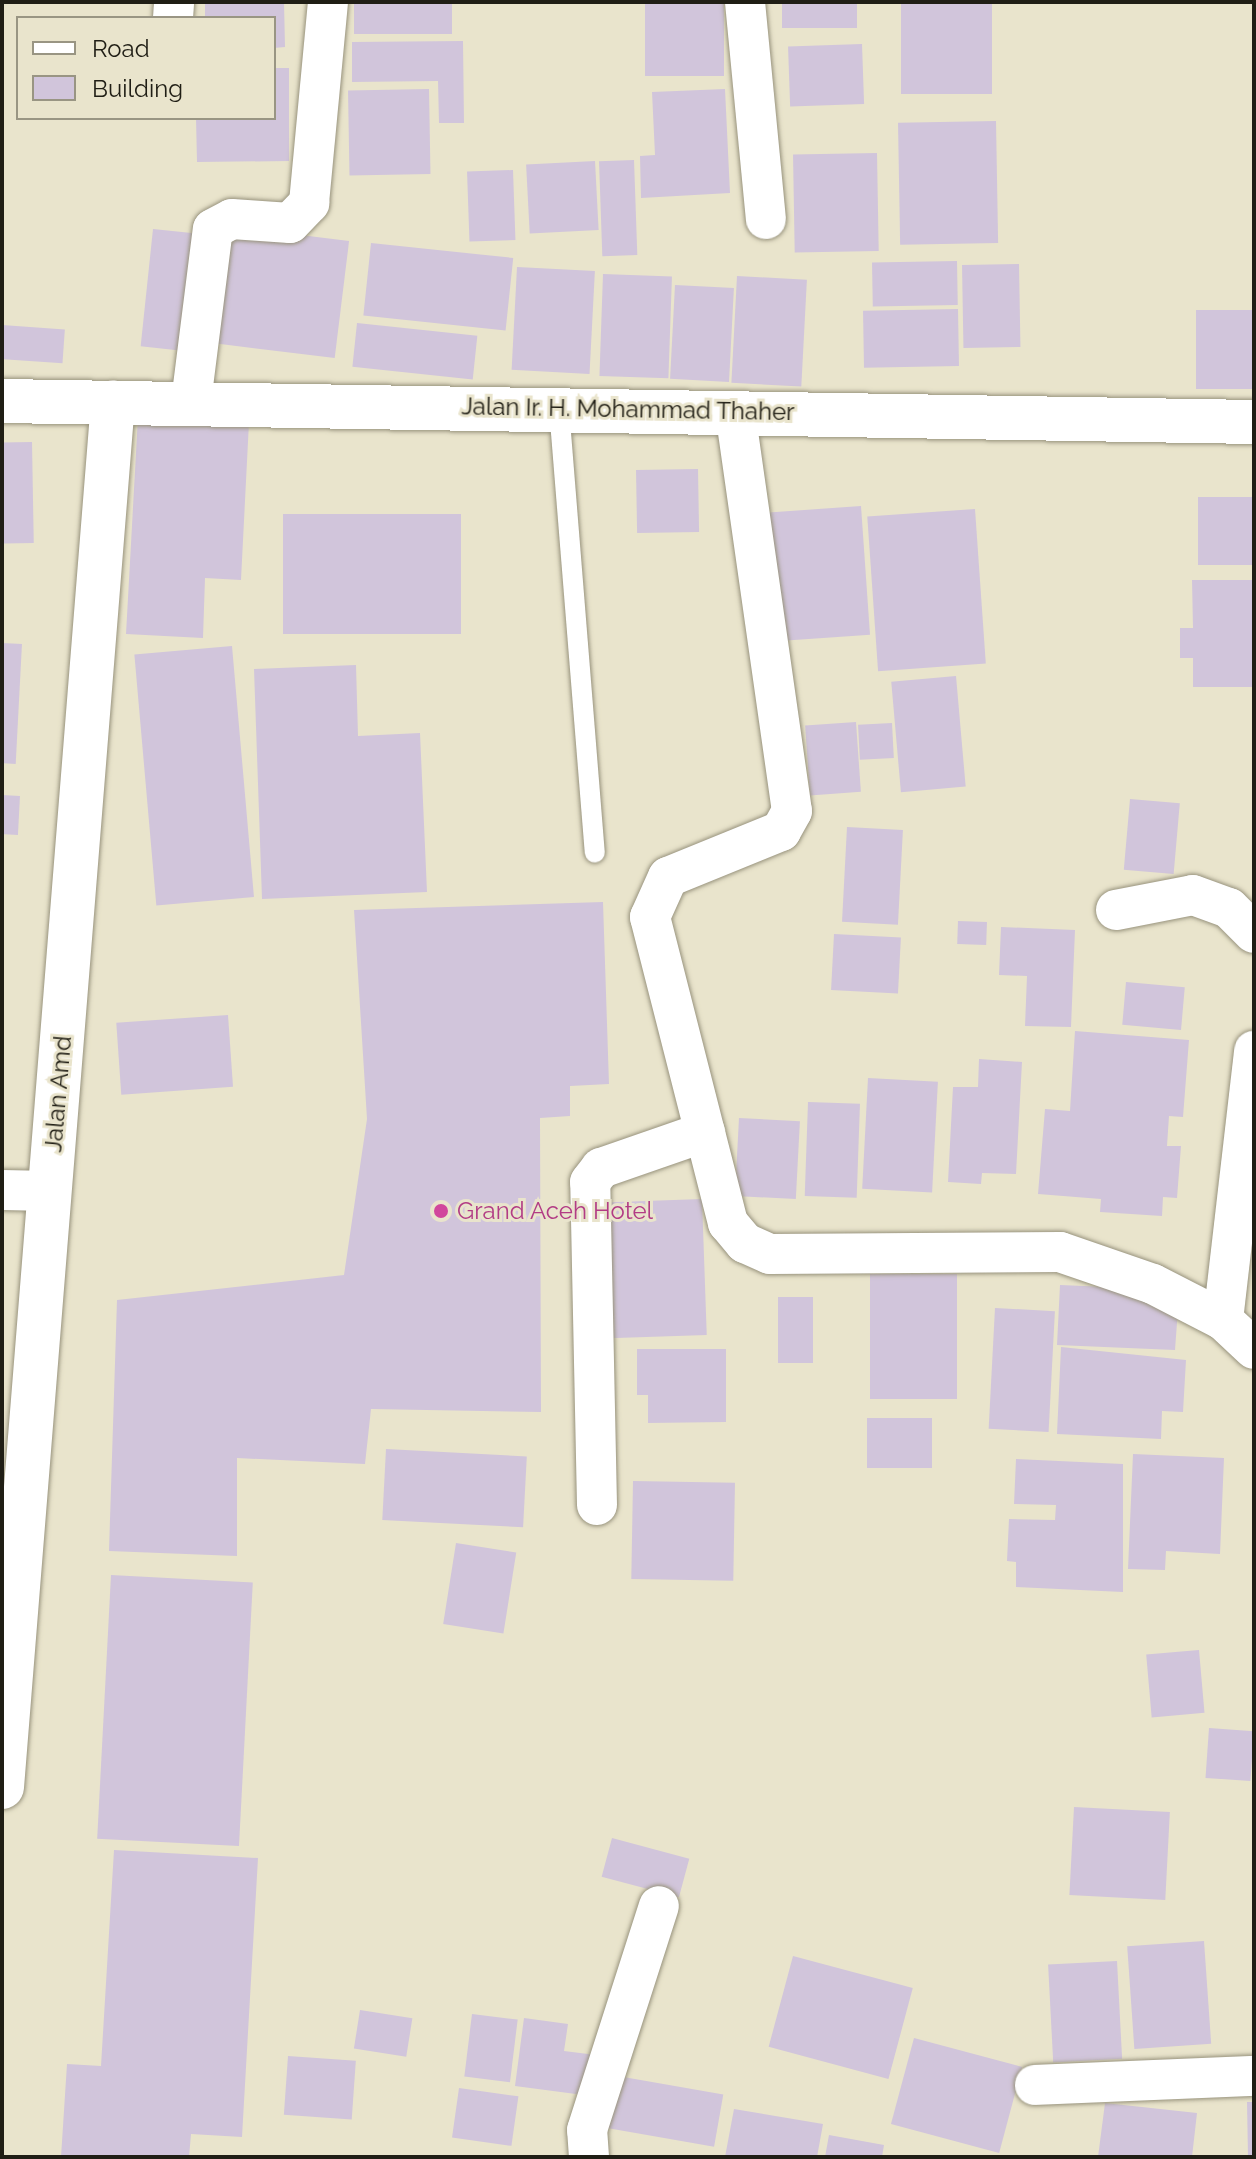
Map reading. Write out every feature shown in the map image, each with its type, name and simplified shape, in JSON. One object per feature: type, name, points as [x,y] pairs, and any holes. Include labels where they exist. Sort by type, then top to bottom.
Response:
[{"type":"street","points":[[191,402],[213,229],[232,219],[290,223],[309,203],[328,2]]},
{"type":"street","points":[[745,2],[766,219]]},
{"type":"street","name":"Jalan Ir. H. Mohammad Thaher","points":[[2,401],[1254,422]]},
{"type":"street","name":"Jalan Amd","points":[[2,1787],[113,402]]},
{"type":"street","points":[[735,411],[792,811],[781,831],[668,877],[654,897],[650,917],[728,1223],[745,1243],[770,1254],[1060,1252],[1106,1264],[1223,1320],[1254,1349]]},
{"type":"street","points":[[1116,910],[1193,895],[1229,908],[1254,933]]},
{"type":"street","points":[[1223,1320],[1254,1051]]},
{"type":"street","points":[[597,1505],[590,1182],[601,1168],[705,1132]]},
{"type":"street","points":[[2,1190],[51,1191]]},
{"type":"street","points":[[589,2157],[587,2130],[659,1906]]},
{"type":"street","points":[[1035,2085],[1254,2076]]},
{"type":"lane","points":[[559,408],[595,853]]},
{"type":"building","points":[[205,2],[284,2],[285,47],[276,48],[276,16],[205,16]]},
{"type":"building","points":[[354,2],[452,2],[452,34],[354,34]]},
{"type":"building","points":[[645,2],[724,2],[724,76],[645,76]]},
{"type":"building","points":[[782,2],[857,2],[857,28],[782,28]]},
{"type":"building","points":[[901,2],[992,2],[992,94],[901,94]]},
{"type":"building","points":[[463,41],[464,123],[439,123],[438,81],[352,82],[352,42]]},
{"type":"building","points":[[862,44],[864,104],[790,107],[788,47]]},
{"type":"building","points":[[276,68],[289,68],[289,161],[197,162],[196,120],[276,120]]},
{"type":"building","points":[[429,89],[430,174],[349,175],[348,90]]},
{"type":"building","points":[[725,89],[730,193],[641,198],[640,156],[655,155],[652,92]]},
{"type":"building","points":[[996,121],[998,243],[900,245],[898,123]]},
{"type":"building","points":[[877,153],[879,251],[795,252],[793,154]]},
{"type":"building","points":[[634,160],[637,255],[602,256],[599,161]]},
{"type":"building","points":[[595,161],[599,230],[530,234],[526,165]]},
{"type":"building","points":[[513,170],[515,240],[469,242],[467,172]]},
{"type":"building","points":[[227,226],[349,241],[335,358],[213,343]]},
{"type":"building","points":[[153,229],[199,234],[186,351],[141,346]]},
{"type":"building","points":[[371,243],[513,258],[506,331],[363,316]]},
{"type":"building","points":[[957,261],[958,305],[873,306],[872,262]]},
{"type":"building","points":[[1019,264],[1020,347],[963,348],[962,265]]},
{"type":"building","points":[[517,267],[595,271],[590,374],[512,370]]},
{"type":"building","points":[[603,274],[672,276],[668,378],[599,376]]},
{"type":"building","points":[[737,276],[807,280],[801,387],[731,383]]},
{"type":"building","points":[[675,285],[734,288],[729,382],[670,379]]},
{"type":"building","points":[[958,309],[959,366],[864,368],[863,311]]},
{"type":"building","points":[[1196,310],[1254,310],[1254,389],[1196,389]]},
{"type":"building","points":[[357,323],[477,336],[473,379],[352,367]]},
{"type":"building","points":[[2,325],[65,329],[62,363],[2,359]]},
{"type":"building","points":[[138,417],[249,422],[241,580],[205,578],[203,638],[126,634]]},
{"type":"building","points":[[32,442],[34,543],[4,544],[2,443]]},
{"type":"building","points":[[698,469],[699,532],[637,533],[636,470]]},
{"type":"building","points":[[1198,497],[1254,497],[1254,565],[1198,565]]},
{"type":"building","points":[[861,506],[870,635],[765,642],[756,513]]},
{"type":"building","points":[[975,509],[986,664],[878,671],[867,517]]},
{"type":"building","points":[[283,514],[461,514],[461,634],[283,634]]},
{"type":"building","points":[[1192,580],[1254,580],[1254,687],[1193,687],[1193,658],[1180,658],[1180,628],[1193,628]]},
{"type":"building","points":[[2,643],[22,644],[16,764],[2,763]]},
{"type":"building","points":[[232,646],[254,897],[156,906],[134,655]]},
{"type":"building","points":[[356,665],[358,736],[420,733],[427,892],[262,899],[254,669]]},
{"type":"building","points":[[956,676],[966,787],[901,792],[891,682]]},
{"type":"building","points":[[856,722],[861,792],[810,795],[805,726]]},
{"type":"building","points":[[892,723],[894,758],[860,760],[858,725]]},
{"type":"building","points":[[2,795],[20,796],[18,835],[2,834]]},
{"type":"building","points":[[1130,799],[1180,803],[1174,874],[1124,870]]},
{"type":"building","points":[[847,827],[903,830],[898,925],[842,922]]},
{"type":"building","points":[[603,902],[609,1084],[570,1086],[570,1116],[540,1118],[541,1412],[371,1409],[365,1464],[237,1458],[237,1556],[109,1551],[117,1300],[344,1275],[367,1119],[354,910]]},
{"type":"building","points":[[958,921],[987,922],[986,945],[957,944]]},
{"type":"building","points":[[1001,927],[1075,930],[1071,1027],[1025,1026],[1027,976],[999,975]]},
{"type":"building","points":[[834,934],[901,938],[898,993],[831,990]]},
{"type":"building","points":[[1126,982],[1185,987],[1181,1030],[1122,1025]]},
{"type":"building","points":[[228,1015],[233,1087],[121,1095],[116,1023]]},
{"type":"building","points":[[1075,1031],[1189,1040],[1183,1117],[1169,1116],[1167,1146],[1181,1146],[1177,1198],[1163,1197],[1162,1216],[1100,1212],[1101,1199],[1038,1194],[1045,1109],[1070,1111]]},
{"type":"building","points":[[979,1059],[1022,1062],[1016,1174],[982,1173],[981,1184],[948,1182],[953,1087],[978,1087]]},
{"type":"building","points":[[868,1078],[938,1082],[932,1193],[862,1189]]},
{"type":"building","points":[[808,1102],[860,1104],[857,1198],[805,1196]]},
{"type":"building","points":[[739,1118],[800,1121],[796,1199],[735,1196]]},
{"type":"building","points":[[702,1199],[707,1335],[601,1339],[596,1203]]},
{"type":"building","points":[[870,1274],[957,1274],[957,1399],[870,1399]]},
{"type":"building","points":[[1060,1285],[1156,1289],[1155,1308],[1178,1309],[1175,1350],[1057,1345]]},
{"type":"building","points":[[778,1297],[813,1297],[813,1363],[778,1363]]},
{"type":"building","points":[[995,1308],[1055,1311],[1049,1432],[989,1429]]},
{"type":"building","points":[[1061,1347],[1186,1360],[1183,1412],[1162,1411],[1161,1439],[1057,1434]]},
{"type":"building","points":[[637,1349],[726,1349],[726,1422],[648,1423],[648,1395],[637,1395]]},
{"type":"building","points":[[867,1418],[932,1418],[932,1468],[867,1468]]},
{"type":"building","points":[[386,1449],[527,1456],[523,1527],[382,1520]]},
{"type":"building","points":[[1133,1454],[1224,1458],[1220,1554],[1166,1551],[1165,1570],[1128,1569]]},
{"type":"building","points":[[1016,1459],[1123,1464],[1123,1592],[1016,1587],[1016,1562],[1007,1561],[1009,1519],[1055,1520],[1056,1505],[1014,1504]]},
{"type":"building","points":[[633,1481],[735,1483],[733,1581],[631,1579]]},
{"type":"building","points":[[456,1543],[516,1553],[503,1634],[443,1624]]},
{"type":"building","points":[[111,1575],[253,1582],[239,1846],[97,1839]]},
{"type":"building","points":[[1199,1650],[1204,1713],[1152,1717],[1146,1655]]},
{"type":"building","points":[[1209,1728],[1254,1731],[1250,1781],[1206,1778]]},
{"type":"building","points":[[1074,1807],[1170,1812],[1165,1900],[1069,1895]]},
{"type":"building","points":[[612,1838],[689,1859],[679,1897],[602,1877]]},
{"type":"building","points":[[114,1850],[258,1858],[242,2137],[191,2134],[189,2157],[61,2157],[67,2064],[101,2066]]},
{"type":"building","points":[[1204,1941],[1211,2044],[1134,2049],[1127,1946]]},
{"type":"building","points":[[793,1956],[913,1988],[888,2079],[769,2047]]},
{"type":"building","points":[[1117,1961],[1122,2059],[1053,2062],[1048,1965]]},
{"type":"building","points":[[360,2010],[412,2018],[406,2057],[354,2049]]},
{"type":"building","points":[[472,2014],[518,2020],[510,2082],[464,2077]]},
{"type":"building","points":[[524,2018],[568,2024],[564,2051],[596,2055],[591,2096],[515,2086]]},
{"type":"building","points":[[914,2038],[1022,2067],[999,2153],[891,2124]]},
{"type":"building","points":[[288,2056],[356,2061],[352,2120],[284,2115]]},
{"type":"building","points":[[612,2075],[723,2095],[714,2147],[603,2127]]},
{"type":"building","points":[[459,2088],[518,2096],[511,2146],[452,2138]]},
{"type":"building","points":[[1247,2102],[1254,2102],[1254,2157],[1248,2157]]},
{"type":"building","points":[[1105,2103],[1197,2113],[1192,2157],[1098,2157]]},
{"type":"building","points":[[734,2109],[823,2124],[817,2157],[725,2157]]},
{"type":"building","points":[[829,2135],[884,2145],[882,2157],[825,2157]]},
{"type":"place","name":"Grand Aceh Hotel","points":[[441,1211]]}]
